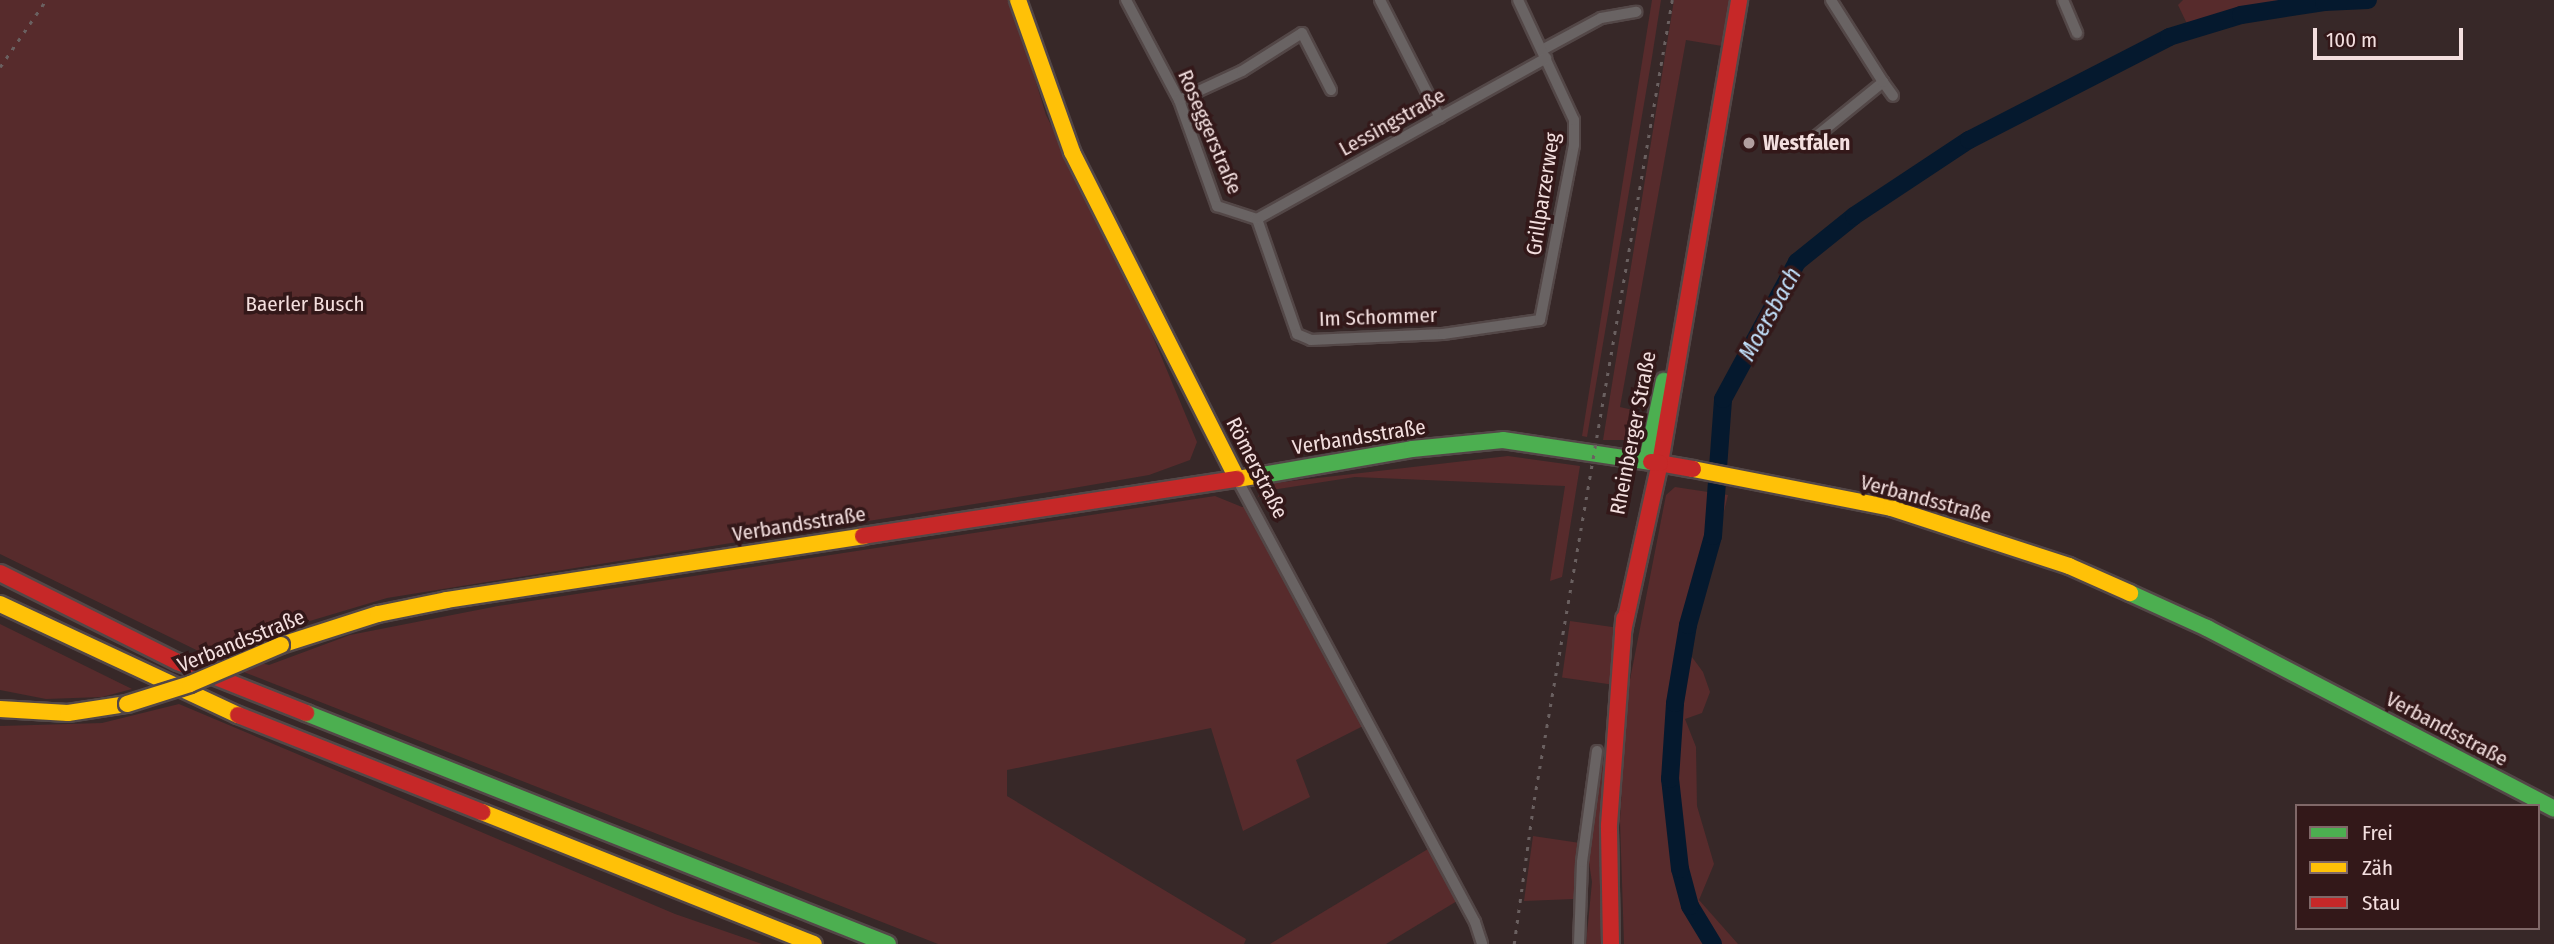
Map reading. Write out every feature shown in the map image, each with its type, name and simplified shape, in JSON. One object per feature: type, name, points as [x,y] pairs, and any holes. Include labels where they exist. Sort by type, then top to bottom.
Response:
[{"type":"main road","name":"Römerstraße","points":[[1018,0],[1034,54],[1072,152],[1237,479]]},
{"type":"main road","name":"Rheinberger Straße","points":[[1611,944],[1611,774],[1629,561],[1653,462],[1739,0]]},
{"type":"main road","name":"Verbandsstraße","points":[[0,709],[48,713],[127,705],[190,684],[281,645],[377,614],[447,600],[1237,479],[1412,449],[1503,440],[1706,471],[1891,508],[2069,566],[2207,628],[2554,809]]},
{"type":"main road","points":[[0,573],[178,662],[885,943]]},
{"type":"main road","points":[[0,604],[91,650],[254,722],[814,944]]},
{"type":"street","name":"Roseggerstraße","points":[[1126,0],[1179,100],[1217,206],[1257,219]]},
{"type":"street","points":[[1380,0],[1440,118]]},
{"type":"street","name":"Grillparzerweg","points":[[1518,0],[1574,120],[1574,145],[1540,320]]},
{"type":"street","points":[[1831,0],[1893,96]]},
{"type":"street","points":[[2063,0],[2077,33]]},
{"type":"street","name":"Lessingstraße","points":[[1257,219],[1440,118],[1601,18],[1636,12]]},
{"type":"street","points":[[1179,100],[1242,71],[1302,33],[1331,90]]},
{"type":"street","points":[[1808,143],[1883,82]]},
{"type":"street","name":"Im Schommer","points":[[1257,219],[1297,334],[1311,340],[1443,334],[1540,320]]},
{"type":"street","name":"Römerstraße","points":[[1237,479],[1475,922],[1482,944]]},
{"type":"street","points":[[1579,944],[1582,862],[1597,751]]},
{"type":"green space","name":"Baerler Busch","points":[[0,0],[1011,0],[1046,115],[1130,282],[1197,442],[1190,460],[1149,475],[387,598],[303,623],[244,650],[250,658],[229,666],[0,554]]},
{"type":"green space","points":[[1652,0],[1661,0],[1587,437],[1582,436]]},
{"type":"green space","points":[[1674,0],[1730,0],[1722,46],[1686,40],[1620,407],[1637,411],[1636,423],[1645,433],[1626,440],[1603,440]]},
{"type":"green space","points":[[2183,0],[2282,0],[2287,12],[2190,30],[2178,5]]},
{"type":"green space","points":[[1508,456],[1580,466],[1562,577],[1550,581],[1565,486],[1355,477],[1265,491],[1257,498],[1266,484]]},
{"type":"green space","points":[[1675,487],[1728,495],[1689,653],[1703,672],[1710,692],[1702,713],[1685,719],[1696,747],[1697,806],[1714,864],[1699,900],[1738,944],[1624,944],[1620,821],[1627,695],[1666,495]]},
{"type":"green space","points":[[1215,496],[1242,507],[1250,504],[1369,723],[1296,760],[1310,797],[1243,831],[1211,728],[1007,770],[1007,796],[1246,939],[1244,944],[938,944],[236,669],[253,661],[269,665],[350,635],[498,606]]},
{"type":"green space","points":[[1570,621],[1618,628],[1610,684],[1562,677]]},
{"type":"green space","points":[[0,624],[132,689],[102,697],[46,699],[0,690]]},
{"type":"green space","points":[[179,704],[675,914],[762,944],[0,944],[0,726],[102,723]]},
{"type":"green space","points":[[1598,762],[1605,762],[1599,845],[1602,944],[1586,944],[1592,882],[1587,850]]},
{"type":"green space","points":[[1533,836],[1580,843],[1574,899],[1524,901]]},
{"type":"green space","points":[[1433,846],[1462,898],[1386,944],[1270,944]]},
{"type":"waterway","name":"Moersbach","points":[[1713,944],[1690,906],[1680,869],[1670,779],[1675,703],[1688,625],[1713,536],[1723,399],[1797,262],[1854,216],[1969,140],[2169,37],[2241,15],[2324,2],[2368,0]]},
{"type":"railway","points":[[0,67],[46,0]]},
{"type":"railway","points":[[1514,944],[1534,800],[1672,0]]},
{"type":"traffic: fast","points":[[1647,460],[1664,381]]},
{"type":"traffic: fast","points":[[1257,476],[1412,449],[1503,440],[1651,462]]},
{"type":"traffic: fast","points":[[2130,593],[2207,628],[2554,809]]},
{"type":"traffic: fast","points":[[306,713],[888,944]]},
{"type":"traffic: slow","points":[[1018,0],[1072,152],[1237,479],[1257,476]]},
{"type":"traffic: slow","points":[[1693,469],[1891,508],[2069,566],[2130,593]]},
{"type":"traffic: slow","points":[[281,645],[378,614],[447,600],[863,536]]},
{"type":"traffic: slow","points":[[0,604],[238,715]]},
{"type":"traffic: slow","points":[[127,704],[190,684],[281,645]]},
{"type":"traffic: slow","points":[[0,709],[68,713],[127,704]]},
{"type":"traffic: slow","points":[[482,812],[814,944]]},
{"type":"traffic: jam","points":[[1693,469],[1660,463],[1739,0]]},
{"type":"traffic: jam","points":[[1623,631],[1660,463],[1651,462]]},
{"type":"traffic: jam","points":[[863,536],[1237,479]]},
{"type":"traffic: jam","points":[[0,573],[178,662],[306,713]]},
{"type":"traffic: jam","points":[[1611,944],[1609,825],[1624,619]]},
{"type":"traffic: jam","points":[[238,715],[482,812]]},
{"type":"place","name":"Westfalen","points":[[1749,143]]}]
